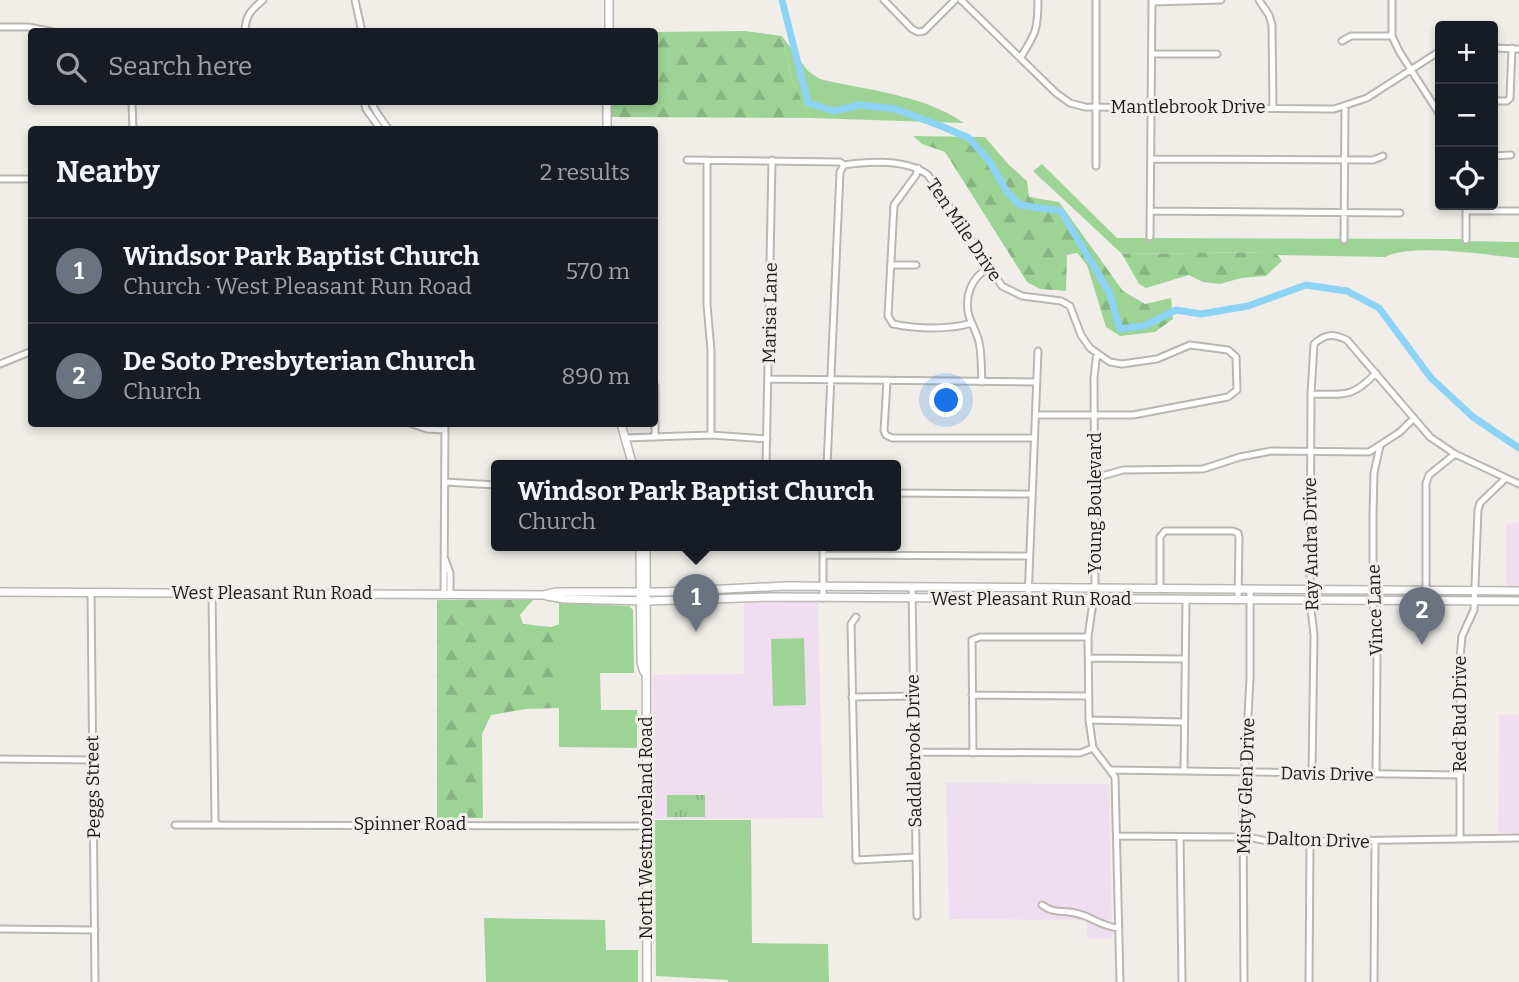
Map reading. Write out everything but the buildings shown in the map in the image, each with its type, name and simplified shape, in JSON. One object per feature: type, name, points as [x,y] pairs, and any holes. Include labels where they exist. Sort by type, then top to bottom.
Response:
[{"type":"main road","points":[[609,0],[609,28]]},
{"type":"main road","points":[[607,105],[607,126]]},
{"type":"main road","points":[[622,427],[631,460]]},
{"type":"main road","name":"North Westmoreland Road","points":[[640,551],[647,664],[647,982]]},
{"type":"main road","name":"North Westmoreland Road","points":[[643,596],[646,551]]},
{"type":"main road","name":"West Pleasant Run Road","points":[[0,592],[543,595],[565,599],[643,596],[713,589],[823,586],[1519,591]]},
{"type":"main road","points":[[713,589],[714,599]]},
{"type":"main road","name":"West Pleasant Run Road","points":[[643,596],[714,599],[1519,601]]},
{"type":"street","points":[[245,28],[245,20],[262,0]]},
{"type":"street","points":[[355,0],[361,28]]},
{"type":"street","points":[[884,0],[918,32],[924,31],[955,0]]},
{"type":"street","name":"Mantlebrook Drive","points":[[961,0],[1056,93],[1070,103],[1097,107],[1334,109],[1367,98],[1435,54]]},
{"type":"street","points":[[1021,57],[1038,24],[1038,0]]},
{"type":"street","points":[[1096,0],[1096,166]]},
{"type":"street","points":[[1150,237],[1152,1],[1221,0]]},
{"type":"street","points":[[1259,0],[1272,25],[1273,107]]},
{"type":"street","points":[[1392,0],[1392,36],[1435,107]]},
{"type":"street","points":[[0,27],[33,28]]},
{"type":"street","points":[[1342,41],[1352,36],[1392,36]]},
{"type":"street","points":[[1498,48],[1519,49]]},
{"type":"street","points":[[1498,101],[1507,101],[1510,98],[1512,48]]},
{"type":"street","points":[[1152,54],[1217,54]]},
{"type":"street","points":[[132,105],[133,126]]},
{"type":"street","points":[[365,105],[378,126]]},
{"type":"street","points":[[372,105],[386,126]]},
{"type":"street","points":[[1344,240],[1345,106]]},
{"type":"street","points":[[1498,156],[1511,155]]},
{"type":"street","points":[[1152,159],[1373,160],[1383,156]]},
{"type":"street","name":"Ten Mile Drive","points":[[687,160],[839,162],[842,167],[884,164],[918,167],[928,175],[1002,286],[1015,294],[1061,301],[1070,306],[1081,335],[1097,353]]},
{"type":"street","points":[[707,160],[707,305],[711,350],[711,435]]},
{"type":"street","name":"Marisa Lane","points":[[766,460],[772,160]]},
{"type":"street","points":[[827,460],[842,167]]},
{"type":"street","points":[[918,167],[916,175],[894,205],[888,316],[893,324],[914,328],[972,323]]},
{"type":"street","points":[[0,179],[28,179]]},
{"type":"street","points":[[1466,240],[1467,210]]},
{"type":"street","points":[[1498,210],[1519,211]]},
{"type":"street","points":[[1151,211],[1400,213]]},
{"type":"street","points":[[891,265],[916,265]]},
{"type":"street","points":[[982,382],[980,346],[968,306],[970,287],[978,275],[989,268]]},
{"type":"street","name":"Ray Andra Drive","points":[[1312,773],[1314,635],[1310,600],[1310,451],[1314,344],[1332,334],[1347,340],[1376,373]]},
{"type":"street","points":[[1036,415],[1133,415],[1193,405],[1235,393],[1238,372],[1236,357],[1228,350],[1190,345],[1157,359],[1122,364],[1110,362],[1097,353]]},
{"type":"street","points":[[1028,599],[1038,351]]},
{"type":"street","points":[[0,365],[28,353]]},
{"type":"street","name":"Young Boulevard","points":[[1093,748],[1089,720],[1088,637],[1095,588],[1094,368],[1097,353]]},
{"type":"street","points":[[1311,394],[1356,392],[1376,373],[1430,437],[1455,454],[1519,484]]},
{"type":"street","points":[[769,379],[1037,382]]},
{"type":"street","points":[[887,381],[886,436],[1034,438]]},
{"type":"street","points":[[1094,483],[1102,476],[1123,470],[1203,469],[1263,452],[1369,452],[1414,418]]},
{"type":"street","points":[[445,427],[443,553],[450,573],[447,594]]},
{"type":"street","points":[[655,427],[655,437]]},
{"type":"street","points":[[625,438],[711,435],[767,439]]},
{"type":"street","name":"Vince Lane","points":[[1376,774],[1374,473],[1380,446]]},
{"type":"street","points":[[1426,601],[1426,483],[1429,475],[1455,454]]},
{"type":"street","name":"Red Bud Drive","points":[[1460,838],[1460,657],[1462,636],[1474,610],[1479,503],[1506,479]]},
{"type":"street","points":[[445,482],[491,485]]},
{"type":"street","points":[[901,493],[1032,494]]},
{"type":"street","points":[[1160,589],[1160,537],[1164,531],[1233,531],[1238,533],[1238,600]]},
{"type":"street","points":[[823,551],[823,598]]},
{"type":"street","points":[[823,555],[1030,556]]},
{"type":"street","name":"Saddlebrook Drive","points":[[912,587],[917,916]]},
{"type":"street","name":"Misty Glen Drive","points":[[1244,982],[1244,837],[1250,679],[1250,589]]},
{"type":"street","name":"Peggs Street","points":[[91,592],[95,982]]},
{"type":"street","points":[[212,592],[215,821],[218,825]]},
{"type":"street","points":[[1184,771],[1186,600]]},
{"type":"street","points":[[856,617],[851,624],[856,860],[916,857]]},
{"type":"street","points":[[973,752],[971,643],[975,638],[1088,637]]},
{"type":"street","points":[[1089,659],[1184,659]]},
{"type":"street","points":[[972,695],[1089,696]]},
{"type":"street","points":[[852,697],[914,696]]},
{"type":"street","points":[[1089,720],[1184,722]]},
{"type":"street","points":[[914,752],[1080,753],[1093,748],[1111,770],[1115,783],[1120,982]]},
{"type":"street","points":[[0,760],[92,760]]},
{"type":"street","name":"Davis Drive","points":[[1111,770],[1460,775]]},
{"type":"street","name":"Spinner Road","points":[[175,825],[645,826]]},
{"type":"street","name":"Dalton Drive","points":[[1117,836],[1244,837],[1272,842],[1519,838]]},
{"type":"street","points":[[1180,837],[1182,982]]},
{"type":"street","points":[[1309,982],[1310,842]]},
{"type":"street","points":[[1374,982],[1375,842]]},
{"type":"street","points":[[1042,905],[1052,911],[1075,913],[1108,927],[1119,928]]},
{"type":"street","points":[[0,929],[95,930]]},
{"type":"shaded area","points":[[1519,523],[1519,588],[1506,588],[1506,525]]},
{"type":"shaded area","points":[[818,602],[823,818],[654,819],[653,675],[744,674],[744,603]]},
{"type":"shaded area","points":[[1499,715],[1519,715],[1519,833],[1498,833]]},
{"type":"shaded area","points":[[946,783],[1109,784],[1112,938],[1087,939],[1087,920],[949,919]]},
{"type":"green space","points":[[745,31],[782,36],[792,80],[810,118],[610,117],[610,105],[658,105],[658,32]]},
{"type":"green space","points":[[782,36],[808,71],[820,79],[913,99],[948,113],[964,123],[810,118],[792,80]]},
{"type":"green space","points":[[913,136],[985,137],[1027,181],[1029,197],[1059,202],[1123,291],[1145,304],[1171,298],[1173,319],[1155,332],[1120,336],[1106,327],[1087,265],[1077,253],[1067,255],[1066,291],[1040,289],[1027,282],[945,152],[922,144]]},
{"type":"green space","points":[[1042,164],[1117,238],[1463,239],[1519,242],[1519,258],[1431,250],[1397,253],[1385,257],[1277,255],[1275,252],[1122,254],[1033,171]]},
{"type":"green space","points":[[1275,252],[1282,261],[1266,276],[1241,278],[1220,284],[1203,282],[1189,275],[1146,288],[1139,284],[1122,254]]},
{"type":"green space","points":[[437,600],[533,600],[520,615],[523,624],[551,627],[560,624],[559,708],[526,709],[491,715],[482,734],[483,818],[437,818]]},
{"type":"green space","points":[[559,603],[629,606],[633,610],[634,673],[600,673],[601,710],[637,710],[637,748],[559,747]]},
{"type":"green space","points":[[804,638],[806,705],[773,706],[771,639]]},
{"type":"green space","points":[[667,795],[705,795],[705,817],[667,817]]},
{"type":"green space","points":[[655,820],[751,820],[752,943],[828,944],[829,982],[728,982],[656,976]]},
{"type":"green space","points":[[484,918],[605,920],[606,950],[638,950],[638,982],[486,982]]},
{"type":"waterway","points":[[782,0],[808,103],[834,111],[860,105],[895,109],[969,138],[990,162],[1007,192],[1020,205],[1061,211],[1109,292],[1120,329],[1144,326],[1176,310],[1201,314],[1248,306],[1306,285],[1347,291],[1379,308],[1431,378],[1473,417],[1519,448]]},
{"type":"place","name":"Windsor Park Baptist Church","points":[[696,632]]},
{"type":"place","name":"De Soto Presbyterian Church","points":[[1422,645]]}]
